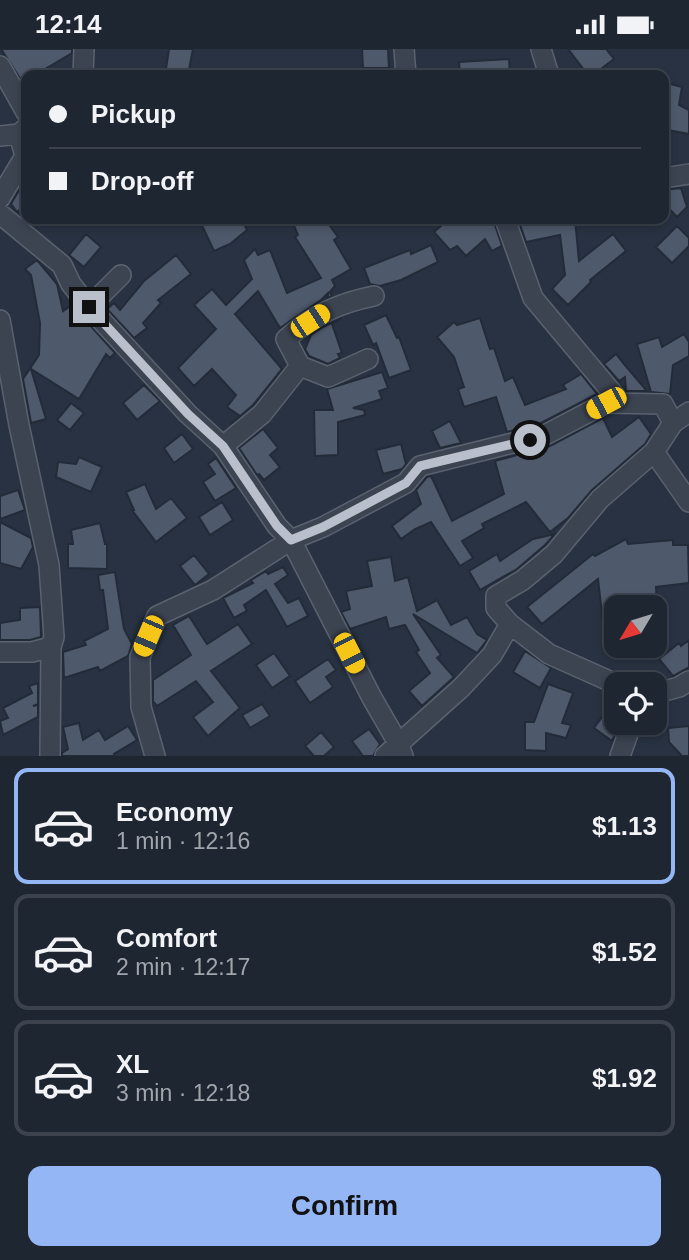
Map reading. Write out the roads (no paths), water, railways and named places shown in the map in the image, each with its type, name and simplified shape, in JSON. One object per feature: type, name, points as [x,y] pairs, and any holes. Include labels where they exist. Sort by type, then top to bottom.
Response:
[{"type":"street","points":[[83,70],[84,49]]},
{"type":"street","points":[[404,49],[406,70]]},
{"type":"street","points":[[541,49],[547,70]]},
{"type":"street","points":[[0,66],[21,103]]},
{"type":"street","points":[[0,198],[21,163]]},
{"type":"street","points":[[669,177],[689,174]]},
{"type":"street","points":[[0,214],[62,265],[71,284],[89,307],[188,414],[223,446],[277,526],[291,540],[372,698],[395,752],[492,655],[510,624]]},
{"type":"street","points":[[155,756],[141,707],[140,657],[157,616],[213,590],[291,540],[323,527],[406,483],[420,466],[545,435],[615,396],[533,298],[507,224]]},
{"type":"street","points":[[89,307],[121,275]]},
{"type":"street","points":[[368,359],[328,377],[300,366],[286,339],[324,312],[344,302],[374,296]]},
{"type":"street","points":[[0,320],[19,425],[50,565],[54,637],[51,647],[50,756]]},
{"type":"street","points":[[223,446],[262,414],[300,366]]},
{"type":"street","points":[[604,679],[550,654],[510,624],[496,608],[496,596],[523,580],[554,554],[600,499],[654,452],[681,418],[663,404],[606,403]]},
{"type":"street","points":[[654,452],[689,502]]},
{"type":"street","points":[[0,652],[32,652],[51,647]]},
{"type":"street","points":[[667,690],[689,681]]},
{"type":"street","points":[[620,756],[628,735]]}]
